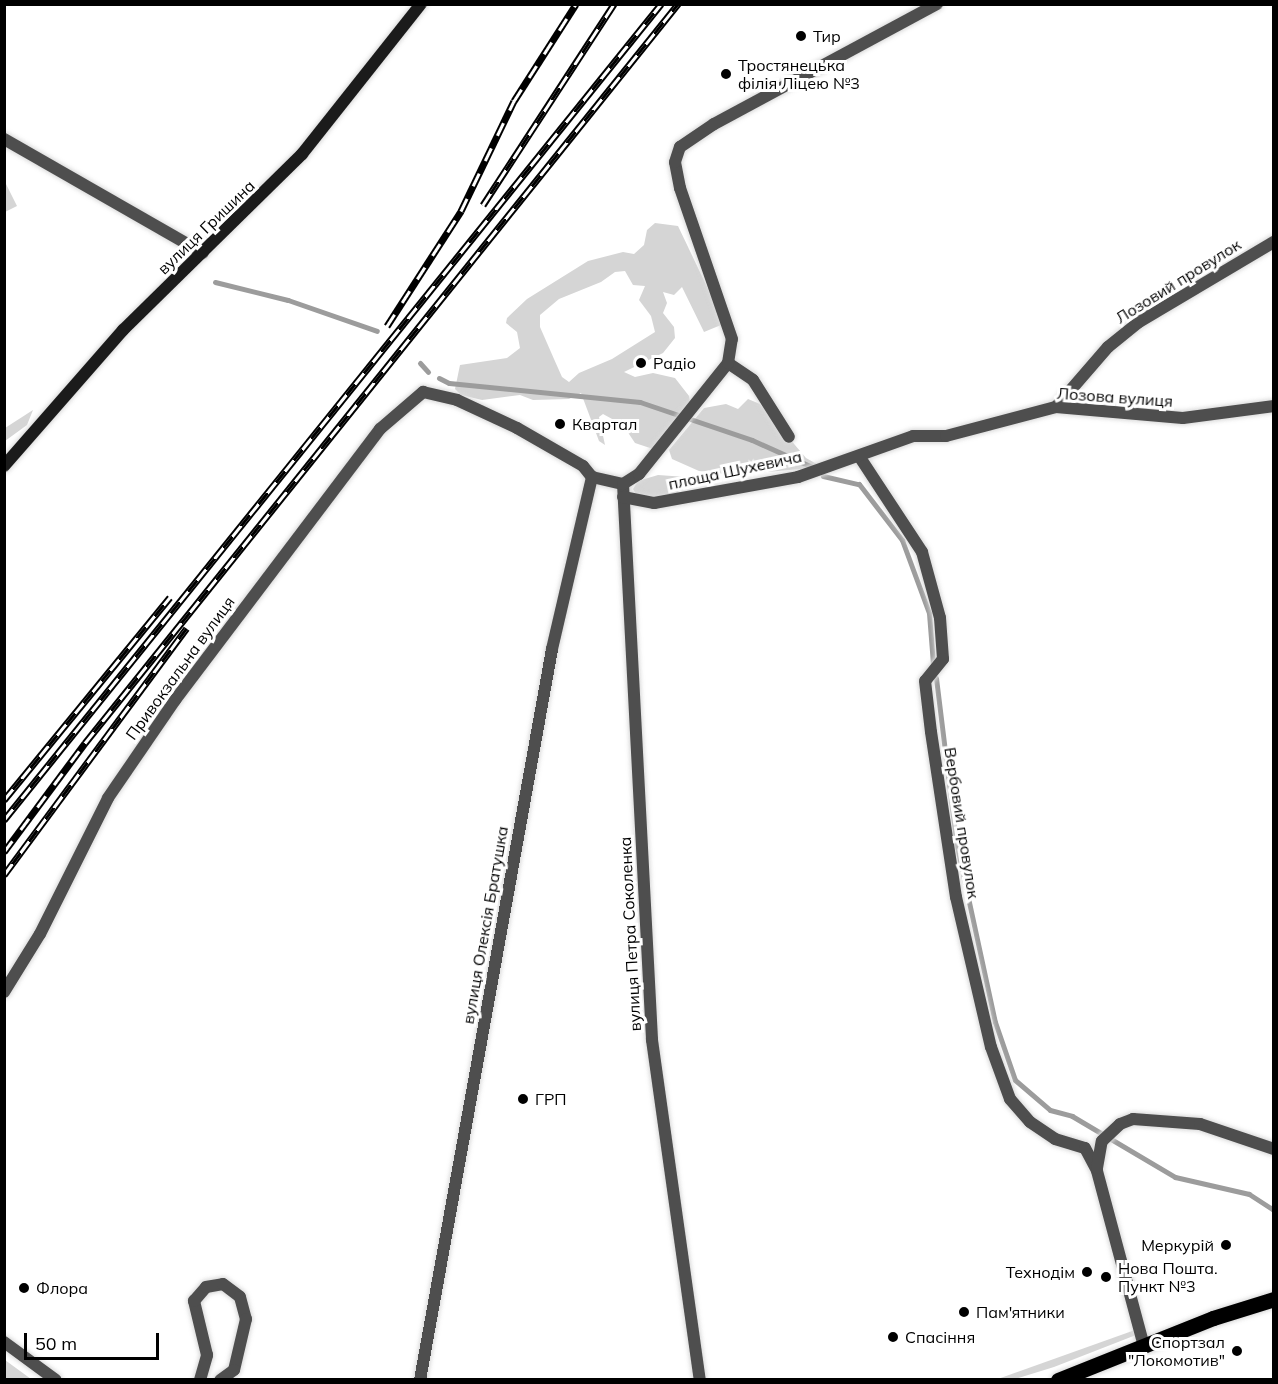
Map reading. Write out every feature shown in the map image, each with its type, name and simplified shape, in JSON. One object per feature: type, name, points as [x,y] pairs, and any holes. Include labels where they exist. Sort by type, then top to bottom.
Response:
[{"type":"main road","points":[[1058,1380],[1274,1299]]},
{"type":"street","name":"вулиця Гришина","points":[[4,466],[123,330],[302,154],[421,4]]},
{"type":"street","points":[[728,363],[732,339],[680,188],[675,162],[680,147],[714,124],[937,4]]},
{"type":"street","points":[[4,139],[99,196],[203,253]]},
{"type":"street","name":"Лозовий провулок","points":[[1056,407],[1108,347],[1139,322],[1274,242]]},
{"type":"street","name":"площа Шухевича","points":[[623,490],[690,416],[728,363],[753,380],[789,437]]},
{"type":"street","name":"площа Шухевича","points":[[423,392],[457,400],[517,428],[583,466],[592,477],[654,503],[703,497],[798,477],[887,445]]},
{"type":"street","name":"Привокзальна вулиця","points":[[4,992],[40,934],[108,798],[175,700],[380,429],[423,392]]},
{"type":"street","name":"Лозова вулиця","points":[[887,445],[913,436],[946,436],[1056,407],[1183,418],[1274,406]]},
{"type":"street","name":"Вербовий провулок","points":[[859,456],[922,552],[940,618],[943,660],[925,681],[932,744],[956,897],[991,1047],[1010,1099],[1030,1122],[1055,1139],[1085,1148],[1097,1171],[1144,1346]]},
{"type":"street","name":"вулиця Олексія Братушка","points":[[420,1380],[552,650],[592,477]]},
{"type":"street","name":"вулиця Петра Соколенка","points":[[623,490],[632,606],[652,1040],[700,1380]]},
{"type":"street","name":"Вербовий провулок","points":[[1097,1171],[1097,1153],[1106,1137],[1133,1119],[1200,1124],[1274,1149]]},
{"type":"street","points":[[200,1380],[207,1354],[194,1301],[206,1287],[223,1284],[240,1297],[246,1320],[234,1370],[220,1380]]},
{"type":"street","points":[[4,1342],[56,1380]]},
{"type":"shaded area","points":[[4,180],[17,206],[5,212],[4,212]]},
{"type":"shaded area","points":[[655,223],[678,226],[721,316],[721,325],[704,332],[682,287],[674,295],[663,292],[667,303],[663,313],[674,327],[675,338],[663,353],[624,372],[635,377],[653,373],[675,378],[689,396],[691,409],[653,449],[635,443],[623,425],[603,414],[599,417],[605,445],[599,441],[581,393],[569,399],[533,400],[520,395],[482,400],[461,395],[455,389],[460,365],[507,358],[520,348],[517,332],[506,323],[507,318],[527,299],[588,261],[623,252],[634,254],[644,245],[647,230]],"holes":[[[625,271],[633,285],[645,286],[639,300],[651,316],[655,332],[612,359],[579,373],[569,382],[562,377],[540,327],[540,315],[559,299],[601,282],[615,272]]]},
{"type":"shaded area","points":[[748,399],[760,404],[806,458],[822,467],[734,475],[699,471],[672,459],[669,450],[704,408],[726,404],[738,409]]},
{"type":"shaded area","points":[[33,410],[27,425],[5,441],[5,428]]},
{"type":"shaded area","points":[[658,475],[686,477],[687,486],[678,493],[657,498],[637,496],[633,489],[638,481]]},
{"type":"shaded area","points":[[1135,1330],[1136,1335],[1054,1367],[1015,1379],[995,1380]]},
{"type":"shaded area","points":[[5,1360],[31,1379],[5,1379]]},
{"type":"waterway","points":[[215,282],[288,300],[377,331]]},
{"type":"waterway","points":[[420,363],[428,372]]},
{"type":"waterway","points":[[439,378],[449,383],[640,402],[752,440],[812,467]]},
{"type":"waterway","points":[[823,476],[859,484],[902,540],[929,613],[933,664]]},
{"type":"waterway","points":[[936,678],[956,842],[995,1022],[1015,1080],[1050,1110],[1072,1116],[1175,1177],[1249,1194],[1274,1210]]},
{"type":"railway","points":[[387,326],[461,211],[514,101],[576,4]]},
{"type":"railway","points":[[483,205],[614,4]]},
{"type":"railway","points":[[4,820],[661,4]]},
{"type":"railway","points":[[4,852],[85,743],[678,4]]},
{"type":"railway","points":[[4,800],[170,597]]},
{"type":"railway","points":[[4,875],[187,628]]},
{"type":"place","name":"Тир","points":[[801,36]]},
{"type":"place","name":"Тростянецька філія Ліцею №3","points":[[726,74]]},
{"type":"place","name":"Радіо","points":[[641,363]]},
{"type":"place","name":"Квартал","points":[[560,424]]},
{"type":"place","name":"ГРП","points":[[523,1099]]},
{"type":"place","name":"Меркурій","points":[[1226,1245]]},
{"type":"place","name":"Технодім","points":[[1087,1272]]},
{"type":"place","name":"Нова Пошта. Пункт №3","points":[[1106,1277]]},
{"type":"place","name":"Флора","points":[[24,1288]]},
{"type":"place","name":"Пам'ятники","points":[[964,1312]]},
{"type":"place","name":"Спасіння","points":[[893,1337]]},
{"type":"place","name":"Спортзал \"Локомотив\"","points":[[1237,1351]]}]
